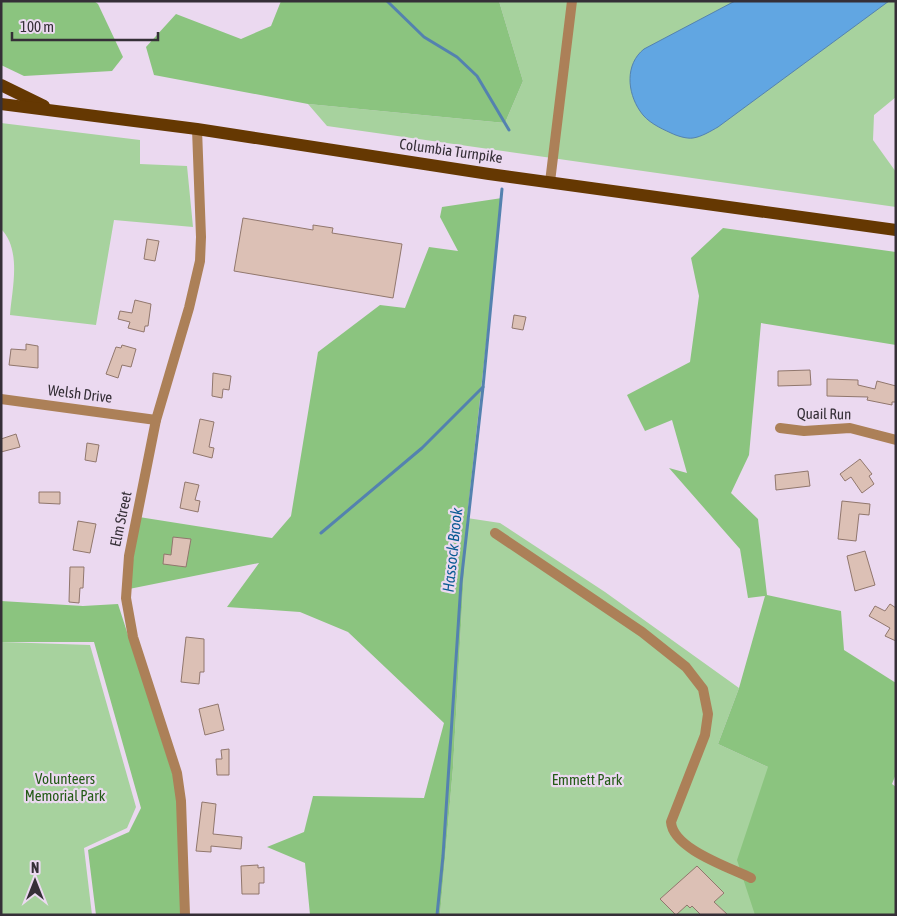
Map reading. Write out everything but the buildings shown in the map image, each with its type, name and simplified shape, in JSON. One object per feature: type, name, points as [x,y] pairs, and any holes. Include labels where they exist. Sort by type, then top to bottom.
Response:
[{"type":"main road","points":[[1,84],[50,110]]},
{"type":"main road","name":"Columbia Turnpike","points":[[1,104],[197,129],[550,182],[896,230]]},
{"type":"street","points":[[550,182],[572,1]]},
{"type":"street","name":"Elm Street","points":[[186,915],[181,802],[177,773],[134,637],[126,598],[129,556],[156,420],[198,274],[201,237],[197,129]]},
{"type":"street","name":"Welsh Drive","points":[[1,399],[156,420]]},
{"type":"street","name":"Quail Run","points":[[780,428],[804,431],[850,428],[896,440]]},
{"type":"street","points":[[495,533],[642,632],[686,666],[703,689],[708,714],[705,735],[671,822],[671,828],[680,841],[690,848],[751,878]]},
{"type":"green space","points":[[1,1],[94,1],[98,4],[123,57],[112,71],[24,76],[1,65]]},
{"type":"green space","points":[[281,1],[499,1],[523,81],[505,123],[308,104],[154,75],[146,47],[176,14],[241,39],[271,26]]},
{"type":"green space","points":[[499,1],[896,1],[896,97],[874,115],[873,140],[896,172],[896,207],[327,126],[308,104],[505,123],[523,81]]},
{"type":"green space","points":[[1,123],[140,140],[140,164],[187,166],[193,227],[114,220],[96,325],[10,315],[14,282],[14,259],[12,248],[1,229]]},
{"type":"green space","points":[[502,198],[467,518],[453,768],[440,915],[310,915],[305,863],[267,847],[304,832],[313,796],[424,798],[444,723],[348,632],[300,612],[227,607],[259,563],[129,589],[139,517],[272,538],[291,516],[318,352],[380,305],[405,308],[429,247],[458,251],[440,217],[442,207]]},
{"type":"green space","points":[[723,228],[896,252],[896,345],[761,323],[749,455],[731,493],[758,519],[767,595],[841,611],[844,650],[896,683],[896,774],[892,784],[896,787],[896,915],[755,915],[737,860],[768,767],[718,744],[739,688],[765,596],[748,598],[740,549],[669,468],[687,473],[672,420],[645,431],[627,395],[690,362],[699,296],[691,258]]},
{"type":"green space","name":"Emmett Park","points":[[467,518],[500,523],[605,592],[739,688],[718,744],[768,767],[852,915],[440,915],[453,768]]},
{"type":"green space","points":[[1,601],[83,606],[118,604],[182,803],[186,915],[96,915],[88,850],[129,832],[141,808],[94,642],[1,642]]},
{"type":"green space","name":"Volunteers Memorial Park","points":[[2,642],[90,645],[136,807],[127,828],[84,848],[92,915],[1,915]]},
{"type":"water","points":[[735,1],[889,1],[718,127],[703,135],[688,138],[662,129],[643,115],[632,95],[630,78],[634,62],[644,49]]},
{"type":"waterway","name":"Hassock Brook","points":[[387,1],[424,37],[457,57],[477,76],[509,130]]},
{"type":"waterway","name":"Hassock Brook","points":[[437,915],[443,856],[461,583],[483,387],[502,189]]},
{"type":"waterway","points":[[321,533],[422,448],[483,387]]}]
